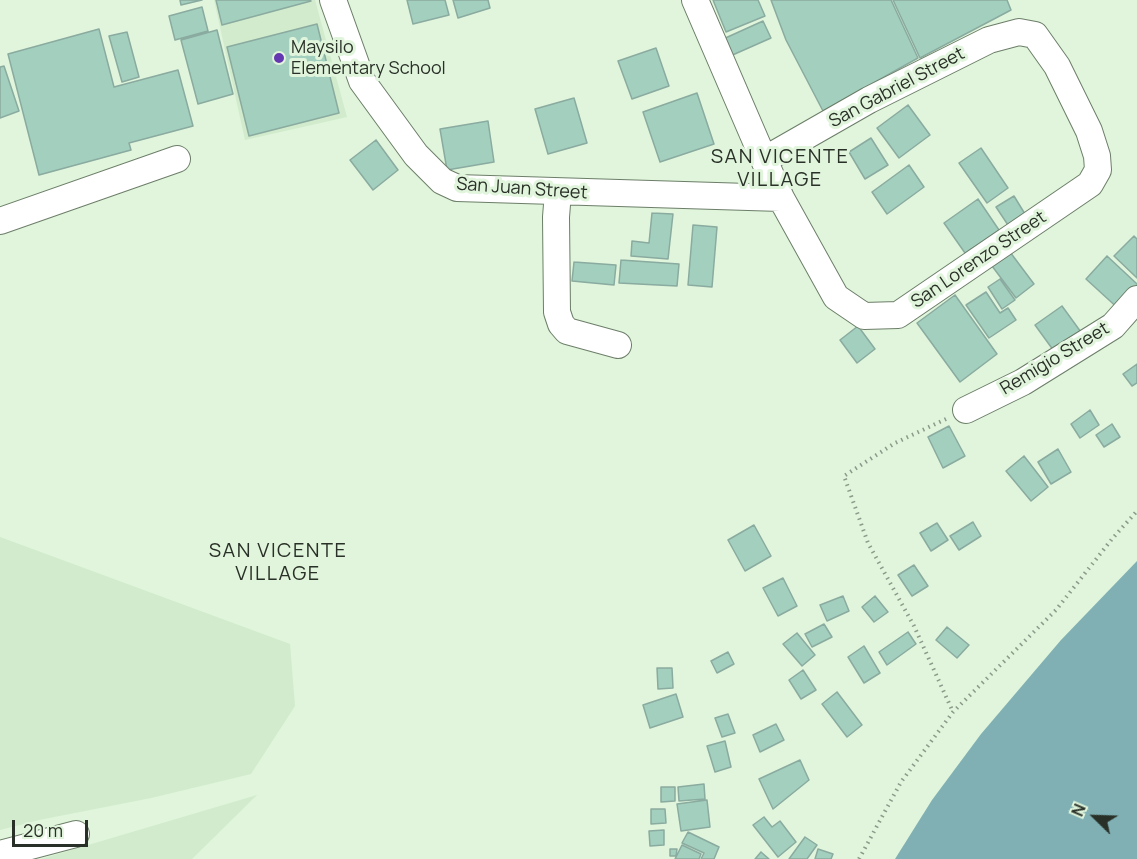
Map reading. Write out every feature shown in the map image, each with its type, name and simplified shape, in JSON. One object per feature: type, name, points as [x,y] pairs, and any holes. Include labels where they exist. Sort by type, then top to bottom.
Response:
[{"type":"street","name":"San Juan Street","points":[[333,0],[362,81],[416,155],[442,181],[457,188],[781,198]]},
{"type":"street","name":"San Lorenzo Street","points":[[695,0],[781,198],[836,297],[864,316],[898,315],[1090,184]]},
{"type":"street","name":"San Gabriel Street","points":[[764,160],[869,100],[988,40],[1019,32],[1035,35],[1057,66],[1089,131],[1097,156],[1098,170],[1090,184]]},
{"type":"street","points":[[0,221],[177,159]]},
{"type":"street","points":[[558,192],[556,312],[567,331],[618,345]]},
{"type":"street","name":"Remigio Street","points":[[966,410],[1023,382],[1113,326],[1137,299]]},
{"type":"street","points":[[0,854],[76,834]]},
{"type":"path","points":[[953,712],[914,626],[868,543],[844,476],[895,443],[966,410]]},
{"type":"path","points":[[859,859],[901,782],[953,712],[1056,610],[1137,511]]},
{"type":"shaded area","name":"Maysilo Elementary School","points":[[214,0],[315,0],[347,117],[245,140]]},
{"type":"shaded area","points":[[0,537],[290,644],[295,706],[251,774],[0,830]]},
{"type":"shaded area","points":[[257,795],[192,859],[41,859]]},
{"type":"water","points":[[1137,561],[1137,859],[895,859],[932,800],[981,734],[1061,640]]},
{"type":"building","points":[[180,0],[202,0],[181,5]]},
{"type":"building","points":[[216,0],[310,0],[311,1],[222,25]]},
{"type":"building","points":[[407,0],[445,0],[449,15],[413,24]]},
{"type":"building","points":[[453,0],[488,0],[490,8],[458,18]]},
{"type":"building","points":[[713,0],[758,0],[765,16],[726,32]]},
{"type":"building","points":[[771,0],[891,0],[918,58],[823,111],[786,40]]},
{"type":"building","points":[[893,0],[1007,0],[1011,10],[920,58]]},
{"type":"building","points":[[202,7],[208,31],[175,40],[169,16]]},
{"type":"building","points":[[763,21],[771,38],[728,57],[721,40]]},
{"type":"building","name":"Maysilo Elementary School","points":[[317,24],[339,113],[249,136],[227,47]]},
{"type":"building","points":[[99,29],[114,87],[178,70],[193,126],[129,143],[131,150],[39,175],[8,54]]},
{"type":"building","points":[[217,30],[233,94],[198,104],[181,40]]},
{"type":"building","points":[[127,32],[139,77],[122,82],[109,36]]},
{"type":"building","points":[[656,48],[669,86],[632,99],[618,61]]},
{"type":"building","points":[[4,66],[19,111],[0,118],[0,67]]},
{"type":"building","points":[[697,93],[714,144],[660,162],[643,112]]},
{"type":"building","points":[[574,98],[587,143],[548,154],[535,109]]},
{"type":"building","points":[[908,105],[930,135],[899,158],[877,128]]},
{"type":"building","points":[[488,121],[494,162],[447,170],[440,129]]},
{"type":"building","points":[[871,138],[888,165],[865,179],[849,152]]},
{"type":"building","points":[[376,140],[398,170],[373,190],[350,160]]},
{"type":"building","points":[[981,148],[1008,188],[987,203],[959,163]]},
{"type":"building","points":[[909,165],[924,187],[887,214],[872,192]]},
{"type":"building","points":[[1014,196],[1025,214],[1008,225],[996,207]]},
{"type":"building","points":[[978,199],[999,230],[965,253],[944,223]]},
{"type":"building","points":[[652,213],[673,214],[668,259],[631,256],[632,241],[649,243]]},
{"type":"building","points":[[693,225],[717,227],[712,287],[688,285]]},
{"type":"building","points":[[1134,236],[1137,239],[1137,278],[1114,256]]},
{"type":"building","points":[[1010,252],[1034,284],[1016,298],[992,266]]},
{"type":"building","points":[[1107,256],[1137,284],[1137,294],[1121,311],[1086,279]]},
{"type":"building","points":[[621,260],[679,264],[677,286],[619,283]]},
{"type":"building","points":[[574,262],[616,265],[614,285],[572,281]]},
{"type":"building","points":[[1000,279],[1015,300],[1002,309],[988,287]]},
{"type":"building","points":[[986,292],[1000,313],[1008,308],[1016,320],[989,338],[966,305]]},
{"type":"building","points":[[955,295],[997,354],[960,382],[917,323]]},
{"type":"building","points":[[1062,306],[1086,339],[1059,358],[1035,325]]},
{"type":"building","points":[[858,326],[875,349],[857,363],[840,340]]},
{"type":"building","points":[[1137,364],[1137,383],[1132,386],[1123,374]]},
{"type":"building","points":[[1090,410],[1099,425],[1080,438],[1071,424]]},
{"type":"building","points":[[1112,424],[1120,437],[1104,447],[1096,435]]},
{"type":"building","points":[[949,426],[965,456],[943,468],[928,437]]},
{"type":"building","points":[[1058,449],[1071,472],[1051,484],[1038,462]]},
{"type":"building","points":[[1024,456],[1048,487],[1031,501],[1006,471]]},
{"type":"building","points":[[973,522],[981,536],[959,550],[950,536]]},
{"type":"building","points":[[937,523],[948,540],[931,551],[920,533]]},
{"type":"building","points":[[754,525],[771,556],[745,571],[728,540]]},
{"type":"building","points":[[914,565],[928,586],[912,596],[898,575]]},
{"type":"building","points":[[783,578],[797,606],[778,616],[763,588]]},
{"type":"building","points":[[843,596],[849,611],[827,621],[820,605]]},
{"type":"building","points":[[875,596],[888,612],[874,622],[862,607]]},
{"type":"building","points":[[824,624],[832,637],[812,647],[805,634]]},
{"type":"building","points":[[947,627],[969,645],[957,658],[936,640]]},
{"type":"building","points":[[908,632],[916,644],[887,665],[879,652]]},
{"type":"building","points":[[797,633],[815,655],[802,666],[783,644]]},
{"type":"building","points":[[864,646],[880,673],[864,683],[848,657]]},
{"type":"building","points":[[728,652],[734,664],[717,673],[711,661]]},
{"type":"building","points":[[657,668],[672,668],[673,688],[658,689]]},
{"type":"building","points":[[803,670],[816,690],[801,699],[789,680]]},
{"type":"building","points":[[837,692],[862,725],[847,737],[822,704]]},
{"type":"building","points":[[676,694],[683,717],[650,728],[643,705]]},
{"type":"building","points":[[728,714],[735,733],[722,737],[715,718]]},
{"type":"building","points":[[776,724],[784,740],[760,752],[753,735]]},
{"type":"building","points":[[725,741],[731,767],[715,772],[707,746]]},
{"type":"building","points":[[800,760],[809,780],[773,809],[759,779]]},
{"type":"building","points":[[704,784],[705,799],[679,801],[678,787]]},
{"type":"building","points":[[661,787],[675,787],[675,801],[661,802]]},
{"type":"building","points":[[707,800],[710,827],[681,831],[677,804]]},
{"type":"building","points":[[651,809],[665,809],[666,823],[651,824]]},
{"type":"building","points":[[764,817],[772,827],[780,821],[796,842],[778,857],[753,825]]},
{"type":"building","points":[[664,830],[664,845],[650,846],[649,831]]},
{"type":"building","points":[[688,832],[719,847],[714,859],[701,859],[704,853],[682,843]]},
{"type":"building","points":[[805,837],[817,845],[807,859],[789,859]]},
{"type":"building","points":[[682,845],[701,854],[699,859],[675,859]]},
{"type":"building","points":[[670,849],[677,849],[676,856],[670,856]]},
{"type":"building","points":[[818,849],[833,854],[831,859],[815,859]]},
{"type":"building","points":[[761,852],[769,859],[755,859]]},
{"type":"place","name":"Maysilo Elementary School","points":[[279,58]]},
{"type":"district","name":"SAN VICENTE VILLAGE","points":[[780,168]]},
{"type":"district","name":"SAN VICENTE VILLAGE","points":[[278,562]]}]
